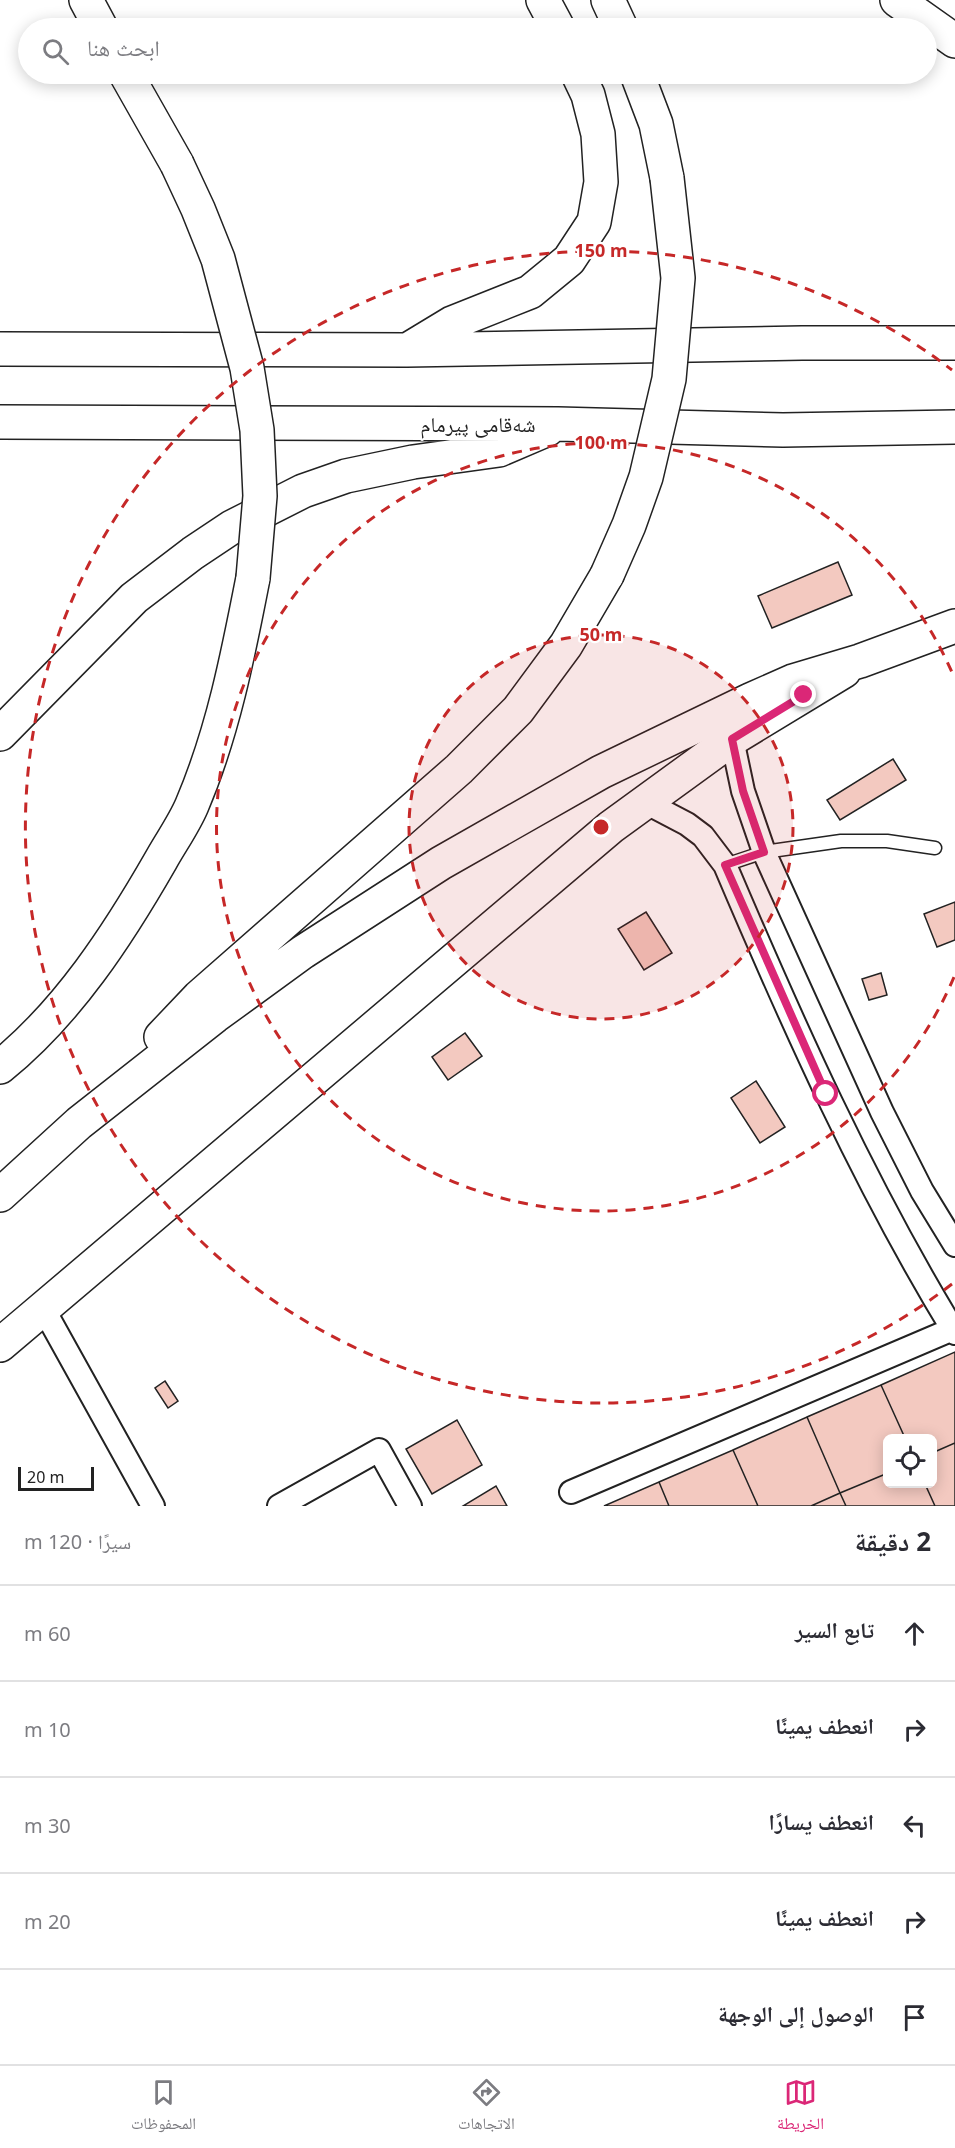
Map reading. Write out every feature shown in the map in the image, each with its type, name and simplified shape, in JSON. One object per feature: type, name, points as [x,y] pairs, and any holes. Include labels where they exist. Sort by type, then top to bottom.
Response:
[{"type":"main road","points":[[86,0],[96,18]]},
{"type":"main road","points":[[96,0],[100,18]]},
{"type":"main road","points":[[543,0],[553,18]]},
{"type":"main road","points":[[608,0],[616,18]]},
{"type":"main road","points":[[897,0],[922,18]]},
{"type":"main road","points":[[937,29],[955,42]]},
{"type":"main road","points":[[0,1066],[17,1053],[72,994],[136,904],[192,806],[215,741],[236,670],[253,578],[260,495],[257,430],[247,368],[218,259],[198,209],[177,165],[132,84]]},
{"type":"main road","points":[[407,350],[452,323],[530,292],[569,260],[594,222],[601,182],[598,134],[588,95],[583,84]]},
{"type":"main road","points":[[0,1195],[79,1123],[199,997],[459,768],[518,710],[566,645],[607,575],[629,525],[646,477],[669,379],[678,278],[667,178],[656,124],[641,84]]},
{"type":"main road","points":[[0,349],[407,350],[790,343],[955,343]]},
{"type":"main road","name":"شەقامی پیرمام","points":[[0,422],[558,424],[783,430],[955,427]]},
{"type":"main road","points":[[0,734],[134,598],[193,553],[232,527],[303,491],[346,476],[413,462],[499,450],[558,424]]},
{"type":"main road","points":[[79,1123],[215,1016],[294,958],[441,863],[601,772],[793,681],[860,661],[955,626]]},
{"type":"main road","points":[[0,1345],[611,827],[732,739],[860,661]]},
{"type":"street","points":[[732,739],[743,791],[764,852],[882,1112],[922,1191],[955,1245]]},
{"type":"street","points":[[571,1492],[954,1331],[857,1158],[755,937],[725,865],[703,836],[687,824],[645,802]]},
{"type":"street","points":[[43,1308],[153,1506]]},
{"type":"street","points":[[279,1506],[378,1450],[410,1506]]},
{"type":"lane","points":[[725,865],[764,852],[841,842],[887,841],[935,848]]},
{"type":"building","points":[[838,562],[852,595],[772,628],[758,596]]},
{"type":"building","points":[[893,759],[906,780],[840,820],[827,800]]},
{"type":"building","points":[[955,902],[955,940],[937,947],[924,914]]},
{"type":"building","points":[[646,912],[672,953],[644,970],[618,929]]},
{"type":"building","points":[[881,973],[887,995],[869,1000],[862,979]]},
{"type":"building","points":[[465,1033],[482,1056],[448,1080],[432,1057]]},
{"type":"building","points":[[756,1081],[785,1127],[760,1143],[731,1098]]},
{"type":"building","points":[[955,1352],[955,1443],[937,1451],[937,1434],[903,1434],[881,1385]]},
{"type":"building","points":[[165,1381],[178,1401],[168,1408],[155,1388]]},
{"type":"building","points":[[881,1385],[903,1434],[883,1434],[883,1475],[840,1493],[807,1417]]},
{"type":"building","points":[[807,1417],[840,1493],[811,1506],[758,1506],[733,1450]]},
{"type":"building","points":[[457,1420],[482,1465],[432,1494],[406,1449]]},
{"type":"building","points":[[955,1443],[955,1506],[935,1506],[927,1488],[937,1488],[937,1451]]},
{"type":"building","points":[[733,1450],[758,1506],[669,1506],[659,1482]]},
{"type":"building","points":[[883,1475],[883,1488],[927,1488],[935,1506],[846,1506],[840,1493]]},
{"type":"building","points":[[659,1482],[669,1506],[604,1506]]},
{"type":"building","points":[[496,1486],[507,1506],[463,1506]]},
{"type":"building","points":[[840,1493],[846,1506],[811,1506]]},
{"type":"route","points":[[804,695],[732,739],[750,818],[764,852],[725,865],[826,1094]]}]
